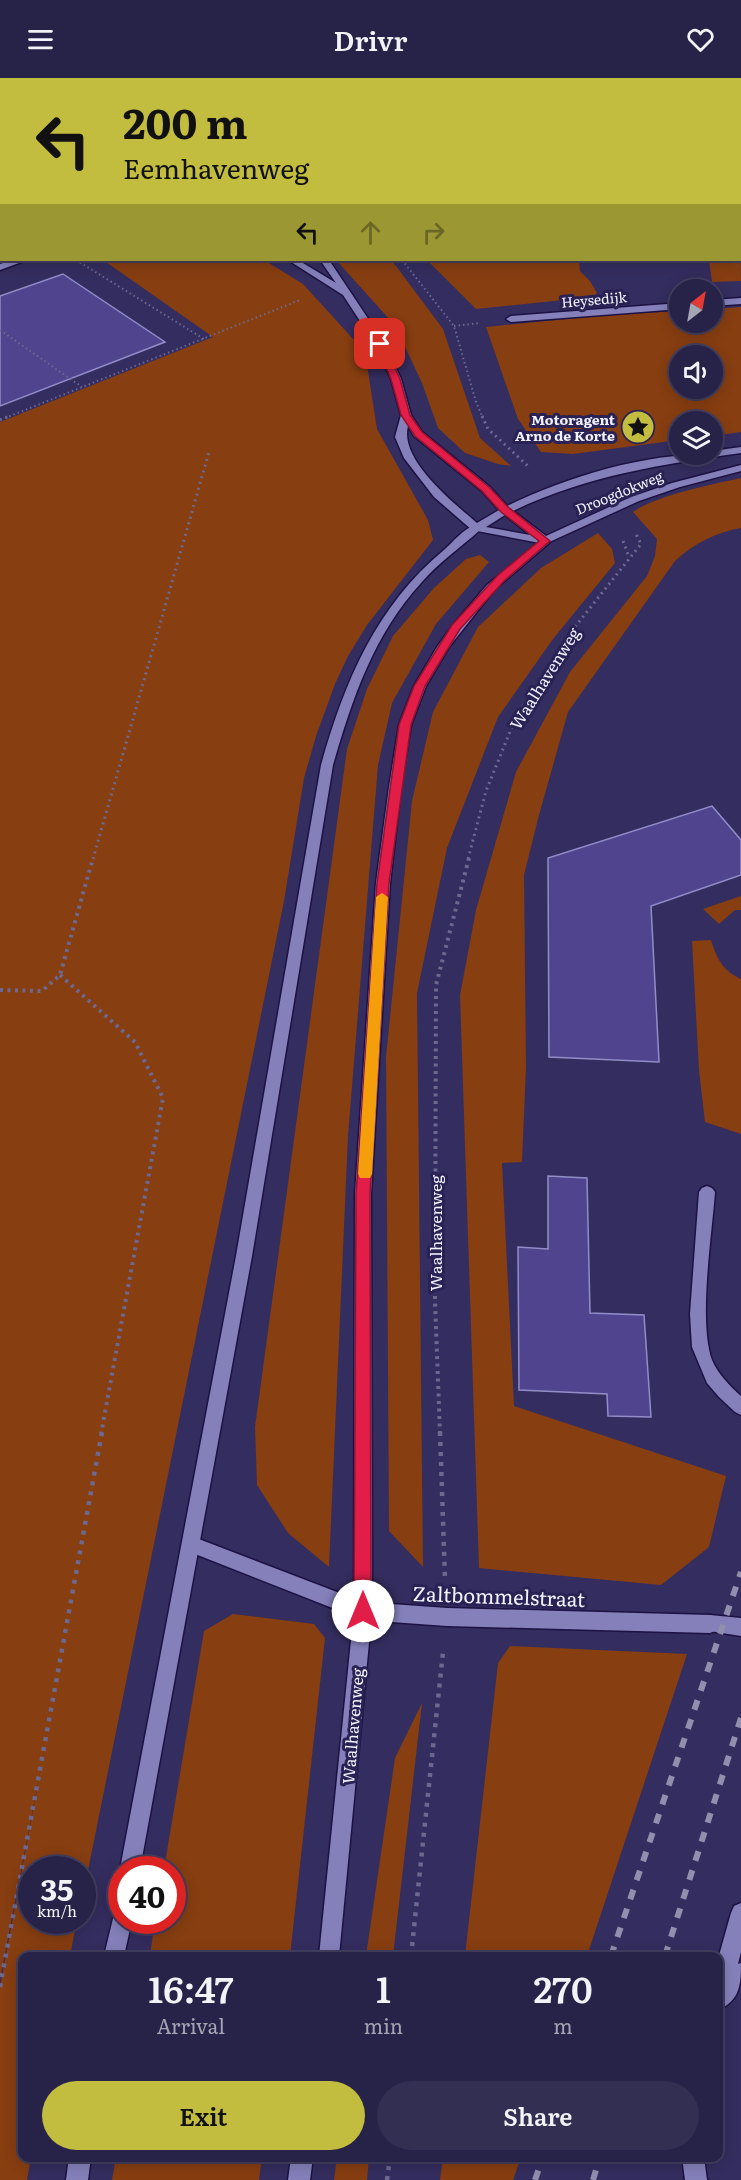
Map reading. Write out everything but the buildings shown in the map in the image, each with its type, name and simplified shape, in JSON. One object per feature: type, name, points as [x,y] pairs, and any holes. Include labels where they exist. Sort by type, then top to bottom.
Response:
[{"type":"street","points":[[0,267],[19,261]]},
{"type":"street","points":[[295,261],[345,294]]},
{"type":"street","points":[[326,261],[345,294],[380,344],[396,379],[406,415],[418,434],[486,489],[504,510],[545,541]]},
{"type":"street","points":[[723,302],[741,301]]},
{"type":"street","name":"Heysedijk","points":[[511,319],[669,307]]},
{"type":"street","points":[[406,415],[400,437],[409,458],[438,495],[476,528],[545,541]]},
{"type":"street","name":"Droogdokweg","points":[[723,452],[741,450]]},
{"type":"street","name":"Droogdokweg","points":[[504,510],[552,488],[579,479],[669,462]]},
{"type":"street","name":"Droogdokweg","points":[[545,541],[618,506],[676,485],[741,468]]},
{"type":"street","points":[[132,1856],[244,1256],[327,765],[341,714],[358,670],[395,608],[418,580],[476,528],[504,510]]},
{"type":"street","name":"Waalhavenweg","points":[[329,1952],[363,1611],[363,1194],[383,883],[405,725],[420,686],[456,628],[511,568],[545,541]]},
{"type":"street","points":[[708,1192],[696,1325],[700,1350],[708,1371],[726,1395],[741,1407]]},
{"type":"street","name":"Zaltbommelstraat","points":[[191,1544],[363,1611],[447,1617],[711,1624],[741,1627]]},
{"type":"street","points":[[723,1982],[741,1913]]},
{"type":"street","points":[[115,1952],[119,1934]]},
{"type":"street","points":[[723,1995],[741,1973]]},
{"type":"street","points":[[77,2180],[80,2162]]},
{"type":"street","points":[[299,2180],[301,2162]]},
{"type":"street","points":[[694,2162],[696,2180]]},
{"type":"path","points":[[78,261],[204,339]]},
{"type":"path","points":[[403,261],[454,326],[476,402],[488,429],[502,445],[552,488]]},
{"type":"path","points":[[0,420],[300,301],[293,292]]},
{"type":"path","points":[[0,330],[82,388]]},
{"type":"path","points":[[0,990],[42,991],[60,975],[209,452]]},
{"type":"path","name":"Waalhavenweg","points":[[411,1952],[447,1617],[435,1301],[436,985],[486,791],[516,717],[574,628],[629,557],[615,529],[596,516]]},
{"type":"path","points":[[0,1987],[163,1098],[135,1042],[60,975]]},
{"type":"path","points":[[387,2180],[389,2162]]},
{"type":"shaded area","points":[[104,261],[266,261],[303,284],[365,352],[377,429],[428,520],[433,540],[367,625],[348,656],[316,736],[304,778],[284,901],[91,1856],[25,1856],[45,1747],[24,1856],[18,1856],[18,1886],[0,1979],[0,422],[213,337]]},
{"type":"shaded area","points":[[337,261],[391,261],[396,266],[443,329],[480,438],[511,466],[465,453],[438,428],[422,383],[391,321]]},
{"type":"shaded area","points":[[428,261],[579,261],[580,271],[597,293],[592,297],[476,309]]},
{"type":"shaded area","points":[[709,261],[741,261],[741,281],[723,282],[723,279],[712,279]]},
{"type":"shaded area","points":[[741,307],[741,432],[723,435],[723,411],[669,411],[669,441],[573,454],[541,452],[518,419],[486,327],[605,315],[669,312],[669,333],[723,333],[723,308]]},
{"type":"shaded area","points":[[741,478],[741,528],[705,540],[675,561],[568,712],[524,875],[526,1067],[522,1162],[502,1163],[514,1406],[726,1476],[709,1547],[661,1585],[479,1568],[460,995],[476,910],[516,772],[570,672],[647,576],[655,556],[657,539],[633,512],[669,496]]},
{"type":"shaded area","points":[[598,533],[612,549],[615,563],[553,639],[498,717],[447,848],[417,993],[423,1567],[389,1531],[386,1057],[412,801],[433,712],[478,627],[541,568]]},
{"type":"shaded area","points":[[480,555],[489,562],[436,624],[392,703],[378,765],[348,1136],[329,1567],[288,1533],[257,1485],[255,1427],[347,749],[367,689],[393,636],[434,588],[466,559]]},
{"type":"shaded area","points":[[741,896],[741,910],[735,910],[719,924],[703,909]]},
{"type":"shaded area","points":[[711,940],[722,964],[741,979],[741,1134],[705,1122],[699,1070],[692,941]]},
{"type":"shaded area","points":[[233,1614],[314,1624],[325,1638],[290,1952],[151,1952],[153,1934],[186,1934],[186,1856],[166,1856],[204,1631]]},
{"type":"shaded area","points":[[510,1646],[687,1654],[588,1952],[465,1952],[498,1663]]},
{"type":"shaded area","points":[[422,1703],[393,1952],[367,1952],[395,1758]]},
{"type":"shaded area","points":[[18,1891],[18,1934],[74,1934],[71,1952],[18,1952],[18,2162],[30,2162],[27,2180],[0,2180],[0,1987]]},
{"type":"shaded area","points":[[115,2162],[261,2162],[259,2180],[112,2180]]},
{"type":"shaded area","points":[[336,2162],[369,2162],[367,2180],[334,2180]]},
{"type":"shaded area","points":[[442,2162],[519,2162],[513,2180],[440,2180]]},
{"type":"railway","points":[[612,1952],[741,1572]]},
{"type":"railway","points":[[666,1952],[741,1718]]},
{"type":"railway","points":[[535,2180],[541,2162]]},
{"type":"railway","points":[[593,2180],[598,2162]]},
{"type":"slow traffic","points":[[365,1174],[382,897]]},
{"type":"place","name":"Motoragent Arno de Korte","points":[[638,427]]},
{"type":"route","points":[[363,1611],[363,1194],[383,883],[405,725],[420,686],[456,628],[491,587],[545,541],[504,510],[486,489],[418,434],[406,415],[396,379],[380,344]]}]
